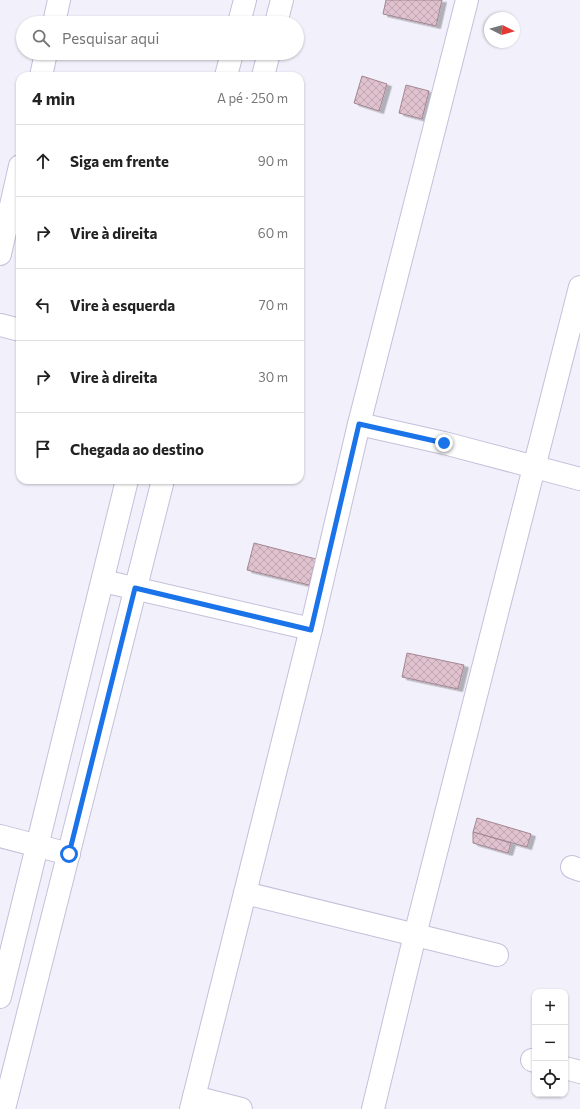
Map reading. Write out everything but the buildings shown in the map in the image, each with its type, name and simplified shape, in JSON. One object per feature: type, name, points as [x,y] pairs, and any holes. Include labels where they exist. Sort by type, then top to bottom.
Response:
[{"type":"street","points":[[56,16],[60,0]]},
{"type":"street","points":[[241,16],[245,0]]},
{"type":"street","points":[[278,16],[282,0]]},
{"type":"street","points":[[241,1109],[193,1103],[311,630],[359,424],[467,0]]},
{"type":"street","points":[[42,72],[44,60]]},
{"type":"street","points":[[227,72],[230,60]]},
{"type":"street","points":[[264,72],[267,60]]},
{"type":"street","points":[[0,254],[16,184]]},
{"type":"street","points":[[373,1109],[415,935],[533,466],[580,287]]},
{"type":"street","points":[[0,325],[16,329]]},
{"type":"street","points":[[359,424],[444,443],[580,479]]},
{"type":"street","points":[[0,997],[104,581],[126,484]]},
{"type":"street","points":[[4,1109],[8,1056],[69,854],[162,484]]},
{"type":"street","points":[[104,581],[311,630]]},
{"type":"street","points":[[0,836],[37,847],[69,854]]},
{"type":"street","points":[[245,894],[497,955]]},
{"type":"street","points":[[568,1069],[580,1072]]},
{"type":"route","points":[[69,854],[135,588],[311,630],[359,424],[444,443]]}]
